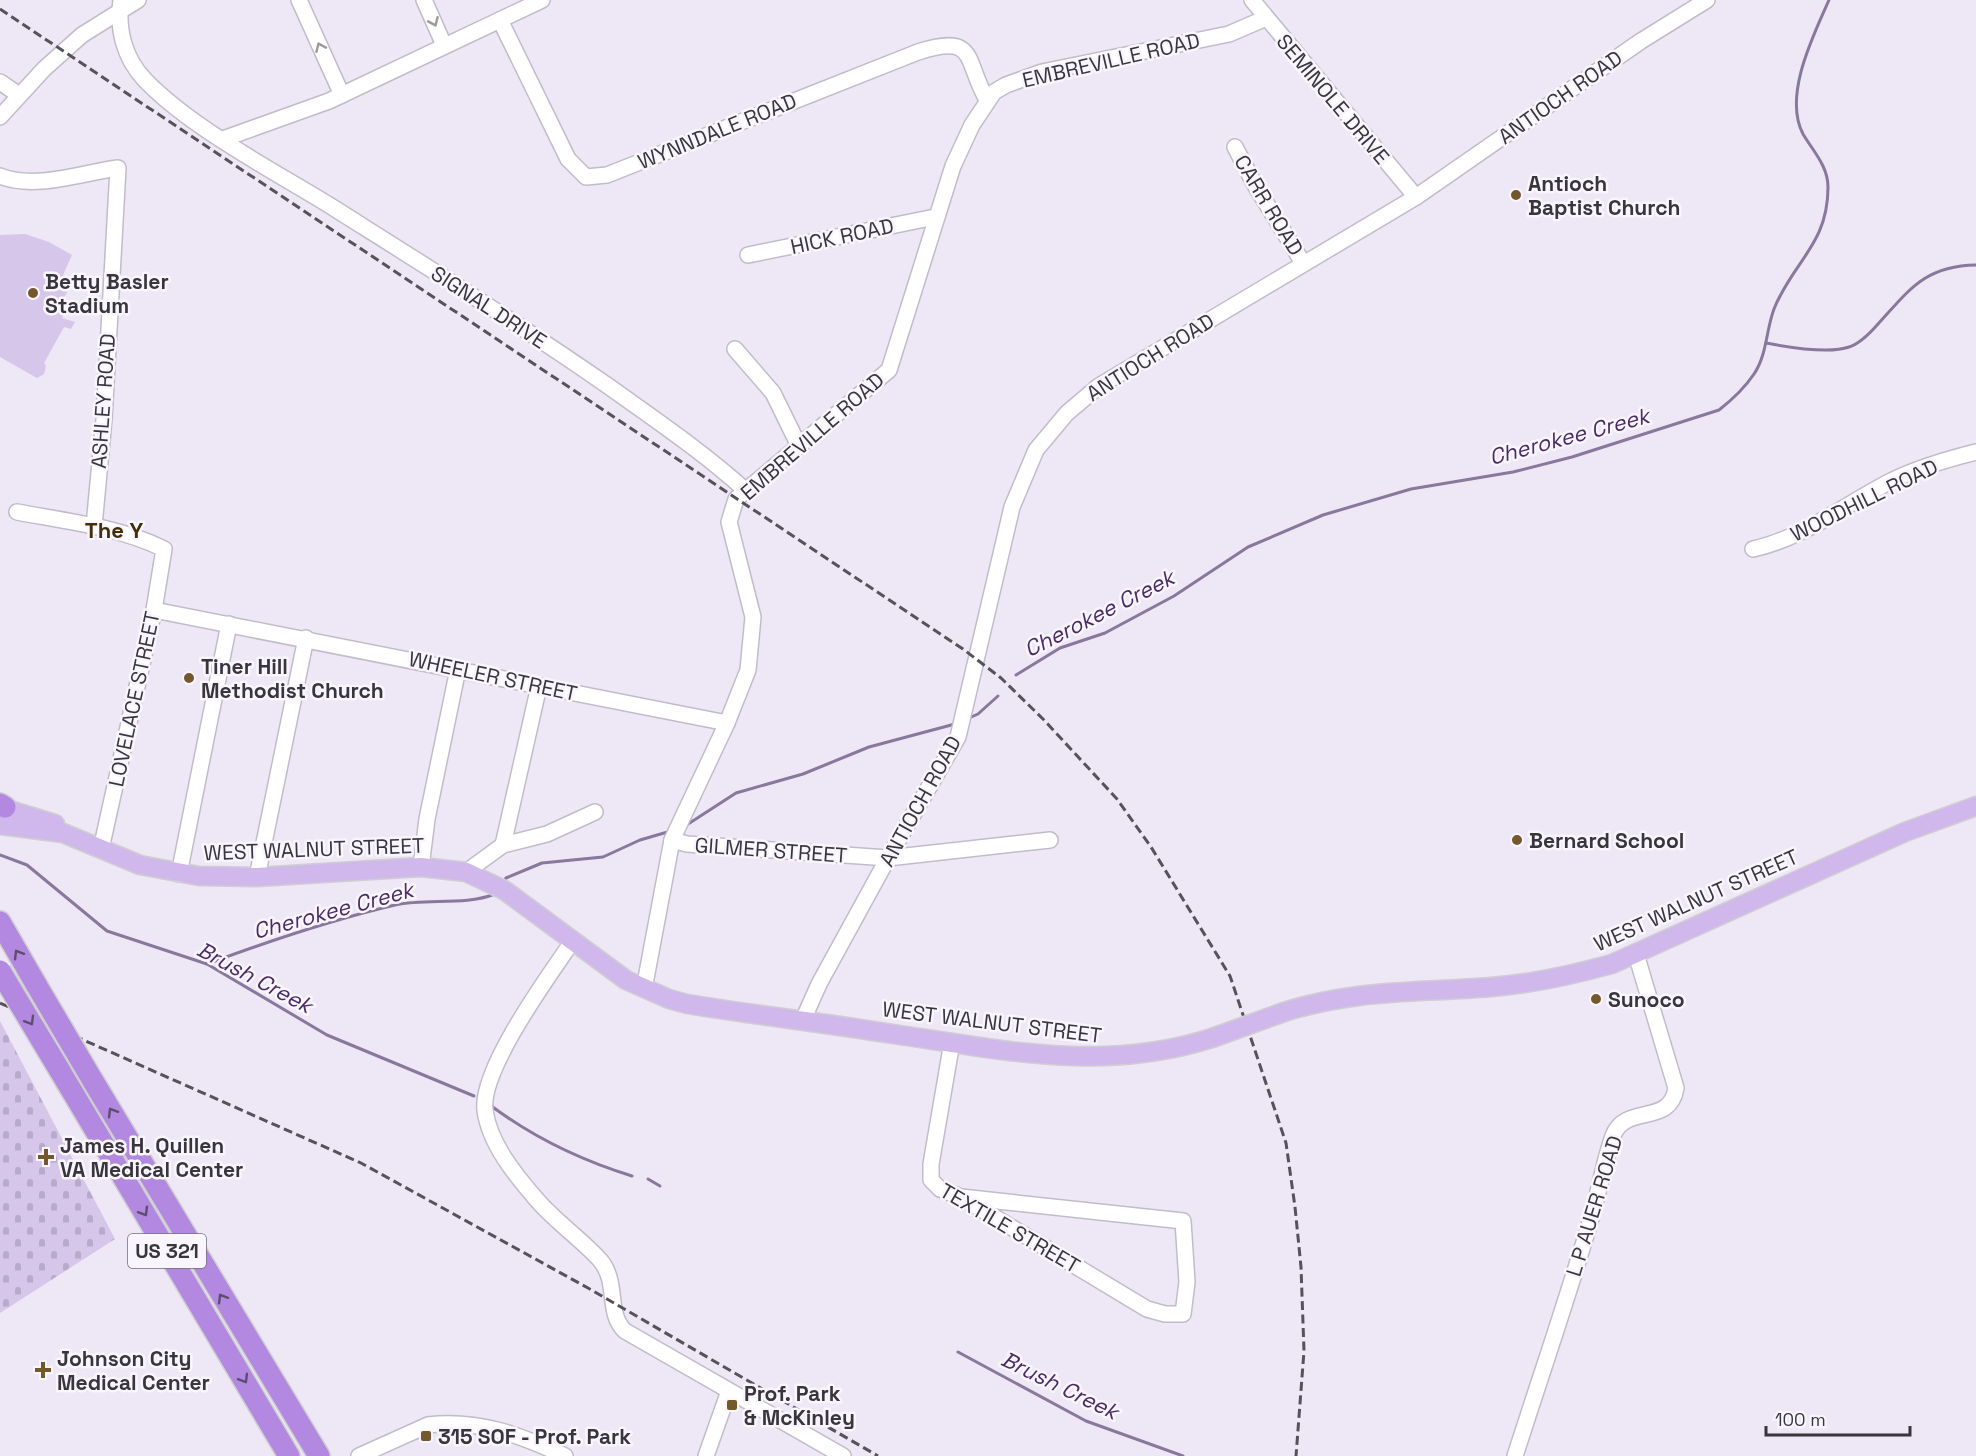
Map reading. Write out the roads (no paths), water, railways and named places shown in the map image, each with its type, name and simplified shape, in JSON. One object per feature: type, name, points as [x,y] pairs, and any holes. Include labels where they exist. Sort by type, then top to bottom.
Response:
[{"type":"highway","name":"US 321","points":[[0,922],[319,1456]]},
{"type":"highway","name":"US 321","points":[[0,971],[289,1456]]},
{"type":"main road","name":"WEST WALNUT STREET","points":[[1,811],[55,823],[63,833],[101,849],[140,865],[179,874],[224,878],[421,867],[466,872],[499,887],[626,980],[687,1004],[1060,1056],[1108,1058],[1172,1050],[1284,1012],[1352,995],[1491,987],[1577,974],[1636,954],[1905,831],[1976,806]]},
{"type":"street","points":[[0,117],[18,95],[81,34],[120,6],[138,0]]},
{"type":"street","points":[[299,0],[342,95]]},
{"type":"street","points":[[424,0],[444,45]]},
{"type":"street","points":[[120,6],[121,31],[127,55],[144,79],[166,100],[224,139],[300,114],[542,0]]},
{"type":"street","name":"SEMINOLE DRIVE","points":[[1252,0],[1416,197]]},
{"type":"street","name":"ANTIOCH ROAD","points":[[804,1020],[819,984],[958,737],[1012,507],[1036,450],[1066,412],[1099,386],[1416,197],[1641,41],[1707,0]]},
{"type":"street","name":"EMBREVILLE ROAD","points":[[645,989],[674,834],[727,723],[748,670],[753,616],[729,522],[736,499],[889,370],[952,166],[987,100],[1006,85],[1042,72],[1229,34],[1266,18]]},
{"type":"street","name":"WYNNDALE ROAD","points":[[500,21],[568,159],[586,177],[607,175],[778,106],[918,52],[945,44],[957,45],[971,60],[987,100]]},
{"type":"street","points":[[0,82],[18,95]]},
{"type":"street","name":"SIGNAL DRIVE","points":[[224,139],[537,337],[688,443],[744,490]]},
{"type":"street","name":"CARR ROAD","points":[[1235,147],[1255,185],[1304,263]]},
{"type":"street","name":"ASHLEY ROAD","points":[[0,176],[21,182],[118,168],[104,419],[94,526]]},
{"type":"street","name":"HICK ROAD","points":[[748,255],[935,217]]},
{"type":"street","points":[[735,349],[773,393],[799,446]]},
{"type":"street","name":"WOODHILL ROAD","points":[[1753,549],[1794,535],[1894,480],[1940,461],[1976,452]]},
{"type":"street","points":[[17,512],[94,526]]},
{"type":"street","name":"LOVELACE STREET","points":[[94,526],[149,542],[164,549],[154,610],[101,849]]},
{"type":"street","name":"WHEELER STREET","points":[[154,610],[306,638],[727,723]]},
{"type":"street","points":[[179,874],[229,624]]},
{"type":"street","points":[[257,877],[306,638]]},
{"type":"street","points":[[421,867],[428,819],[458,669]]},
{"type":"street","points":[[504,845],[539,686]]},
{"type":"street","points":[[466,872],[504,845],[547,834],[595,812]]},
{"type":"street","name":"GILMER STREET","points":[[674,834],[687,844],[888,858],[1050,840]]},
{"type":"street","points":[[572,942],[494,1068],[484,1101],[487,1121],[495,1142],[520,1180],[553,1218],[601,1261],[614,1290],[615,1316],[620,1326],[843,1456]]},
{"type":"street","name":"L P AUER ROAD","points":[[1515,1456],[1593,1212],[1613,1134],[1622,1123],[1659,1112],[1671,1105],[1677,1088],[1636,954]]},
{"type":"street","name":"TEXTILE STREET","points":[[952,1042],[931,1164],[931,1180],[940,1189],[961,1197],[1147,1309],[1165,1314],[1183,1314],[1187,1282],[1183,1221],[961,1197]]},
{"type":"street","points":[[180,1272],[200,1260]]},
{"type":"street","points":[[706,1456],[729,1391]]},
{"type":"street","points":[[359,1456],[428,1425],[438,1424],[487,1427],[528,1439],[565,1456]]},
{"type":"waterway","name":"Cherokee Creek","points":[[1016,675],[1060,648],[1105,633],[1174,596],[1248,547],[1323,515],[1411,489],[1513,472],[1572,457],[1719,410],[1734,398],[1758,367],[1774,309],[1822,224],[1828,187],[1826,172],[1803,134],[1796,102],[1802,66],[1829,0]]},
{"type":"waterway","points":[[1766,343],[1819,350],[1849,347],[1868,334],[1920,282],[1944,270],[1976,265]]},
{"type":"waterway","name":"Cherokee Creek","points":[[969,718],[978,714],[998,696]]},
{"type":"waterway","name":"Cherokee Creek","points":[[685,826],[736,793],[803,774],[869,747],[955,724]]},
{"type":"waterway","name":"Cherokee Creek","points":[[503,884],[506,878],[542,863],[603,857],[640,840],[671,831]]},
{"type":"waterway","name":"Brush Creek","points":[[0,855],[27,865],[107,931],[207,964],[327,1035],[474,1096]]},
{"type":"waterway","name":"Cherokee Creek","points":[[207,964],[300,931],[395,905],[471,900],[495,894]]},
{"type":"waterway","name":"Brush Creek","points":[[490,1105],[523,1128],[558,1147],[632,1176]]},
{"type":"waterway","name":"Brush Creek","points":[[648,1179],[660,1186]]},
{"type":"waterway","name":"Brush Creek","points":[[958,1352],[1086,1421],[1183,1456]]},
{"type":"railway","points":[[0,9],[963,649],[1001,678],[1044,720],[1117,799],[1151,847],[1230,976],[1286,1143],[1301,1267],[1304,1351],[1296,1456]]},
{"type":"railway","points":[[0,1003],[361,1163],[588,1288],[878,1456]]},
{"type":"place","name":"Antioch Baptist Church","points":[[1516,195]]},
{"type":"place","name":"Betty Basler Stadium","points":[[33,293]]},
{"type":"place","name":"Tiner Hill Methodist Church","points":[[189,678]]},
{"type":"place","name":"Bernard School","points":[[1517,840]]},
{"type":"place","name":"Sunoco","points":[[1596,999]]},
{"type":"place","name":"James H. Quillen VA Medical Center","points":[[46,1157]]},
{"type":"place","name":"Johnson City Medical Center","points":[[43,1370]]},
{"type":"place","name":"Prof. Park & McKinley","points":[[732,1405]]},
{"type":"place","name":"315 SOF - Prof. Park","points":[[426,1436]]},
{"type":"district","name":"The Y","points":[[114,530]]}]
